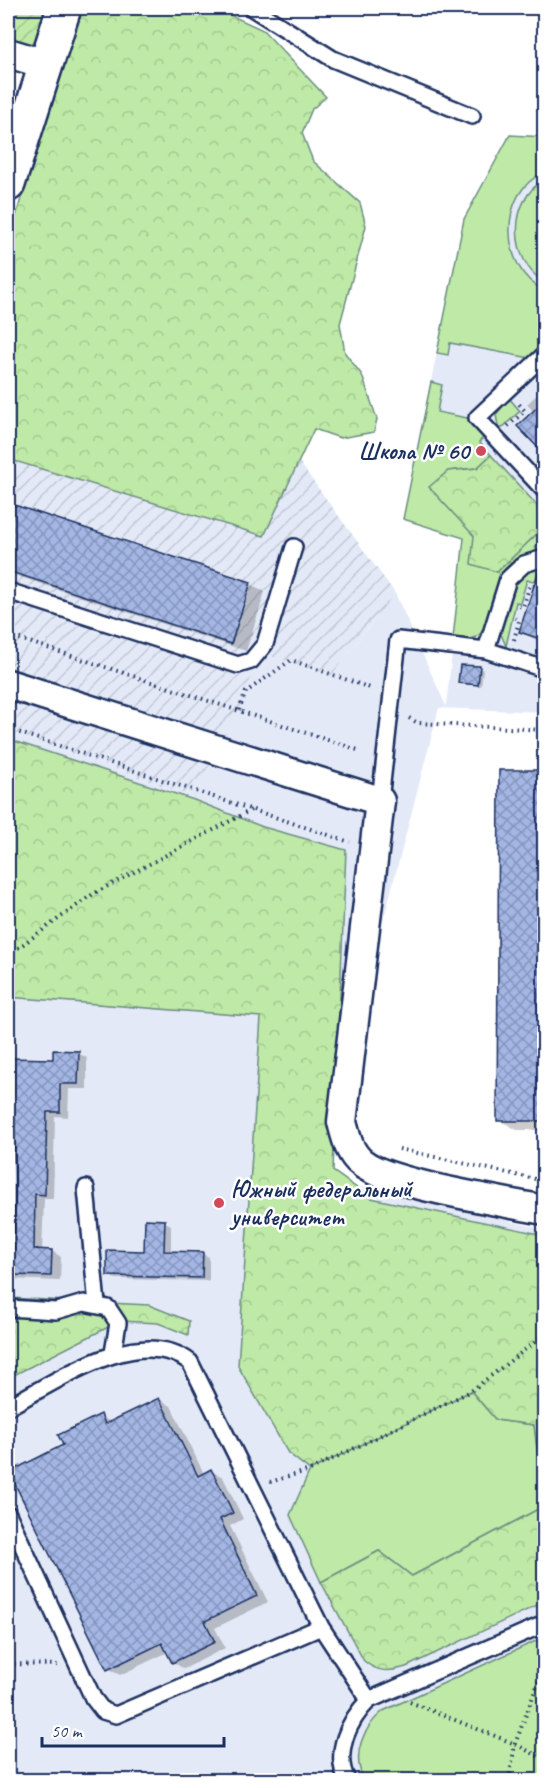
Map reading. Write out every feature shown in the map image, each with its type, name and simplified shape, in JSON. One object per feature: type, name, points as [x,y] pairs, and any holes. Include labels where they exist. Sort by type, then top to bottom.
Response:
[{"type":"street","points":[[8,184],[64,8]]},
{"type":"street","points":[[8,53],[45,64]]},
{"type":"street","points":[[8,684],[380,801],[342,1122],[349,1146],[360,1162],[388,1176],[544,1210]]},
{"type":"lane","points":[[252,8],[333,59],[472,116]]},
{"type":"lane","points":[[544,355],[477,418],[544,490]]},
{"type":"lane","points":[[8,591],[238,665],[251,661],[265,644],[294,547]]},
{"type":"lane","points":[[486,650],[508,579],[524,564],[544,558]]},
{"type":"lane","points":[[380,801],[398,640],[486,650],[544,669]]},
{"type":"lane","points":[[86,1188],[97,1305]]},
{"type":"lane","points":[[8,1308],[56,1311],[84,1303],[108,1308],[118,1323],[113,1353]]},
{"type":"lane","points":[[8,1407],[113,1353],[160,1349],[177,1353],[190,1362],[321,1627],[369,1701]]},
{"type":"lane","points":[[8,1514],[93,1698],[103,1711],[116,1715],[321,1627]]},
{"type":"lane","points":[[347,1780],[342,1772],[344,1741],[354,1716],[369,1701],[544,1624]]},
{"type":"path","points":[[509,657],[519,621],[515,619],[519,606],[523,607],[530,585],[544,586]]},
{"type":"path","points":[[8,635],[361,751]]},
{"type":"path","points":[[239,710],[246,692],[291,660],[375,690],[380,675],[394,677]]},
{"type":"path","points":[[405,709],[406,728]]},
{"type":"path","points":[[407,716],[418,723],[544,730]]},
{"type":"path","points":[[8,729],[375,848]]},
{"type":"path","points":[[8,955],[93,894],[252,809]]},
{"type":"path","points":[[398,1149],[544,1181]]},
{"type":"path","points":[[252,1487],[310,1470],[471,1390],[544,1335]]},
{"type":"path","points":[[8,1664],[77,1664]]},
{"type":"path","points":[[509,1780],[515,1744],[544,1667]]},
{"type":"path","points":[[389,1694],[515,1744],[544,1760]]},
{"type":"shaded area","name":"Южный федеральный университет","points":[[510,135],[544,137],[544,712],[439,708],[316,1177],[544,1229],[544,1780],[8,1780],[8,731],[193,797],[259,651],[331,676],[395,593],[446,706],[465,538],[403,519],[464,219]]},
{"type":"shaded area","points":[[8,277],[278,433],[395,593],[331,676],[259,652],[245,696],[193,797],[8,731]]},
{"type":"green space","points":[[8,8],[52,8],[38,53],[8,44]]},
{"type":"green space","points":[[78,8],[215,8],[263,30],[326,97],[312,109],[302,133],[313,161],[360,203],[366,226],[340,324],[345,353],[362,375],[377,419],[374,432],[340,438],[314,429],[264,536],[8,459],[8,242]]},
{"type":"green space","points":[[510,135],[544,137],[544,173],[529,182],[518,196],[512,213],[510,231],[512,249],[519,266],[529,280],[544,290],[544,345],[530,358],[450,343],[448,355],[437,353],[464,219]]},
{"type":"green space","points":[[544,180],[544,282],[532,272],[524,260],[517,231],[524,201],[532,189]]},
{"type":"green space","points":[[431,382],[442,385],[437,412],[467,418],[484,437],[479,442],[491,455],[477,468],[448,471],[474,536],[497,572],[544,527],[544,538],[535,547],[539,552],[515,559],[504,570],[484,629],[478,636],[471,639],[453,638],[464,538],[403,519]]},
{"type":"green space","points":[[509,398],[520,411],[499,431],[496,415]]},
{"type":"green space","points":[[491,455],[544,513],[544,527],[497,572],[471,564],[474,536],[429,487],[448,471],[477,468]]},
{"type":"green space","points":[[544,565],[544,582],[527,580],[520,603],[516,602],[506,646],[500,632],[517,579],[528,571]]},
{"type":"green space","points":[[8,739],[194,800],[263,827],[346,850],[333,1171],[371,1198],[544,1235],[544,1492],[534,1425],[496,1420],[471,1391],[310,1470],[288,1453],[238,1366],[261,1017],[8,997]]},
{"type":"green space","points":[[8,1298],[149,1305],[189,1321],[188,1335],[158,1323],[120,1321],[8,1378]]},
{"type":"green space","points":[[471,1391],[496,1420],[534,1425],[544,1506],[412,1576],[379,1551],[321,1582],[290,1515],[310,1470]]},
{"type":"green space","points":[[544,1506],[544,1602],[406,1667],[384,1670],[374,1668],[364,1661],[321,1582],[379,1551],[412,1576]]},
{"type":"green space","points":[[538,1640],[544,1652],[544,1780],[364,1780],[359,1761],[361,1742],[370,1725],[383,1711]]},
{"type":"building","points":[[544,401],[544,454],[517,426]]},
{"type":"building","points":[[8,503],[251,582],[231,644],[8,571]]},
{"type":"building","points":[[544,568],[544,640],[519,632],[539,570]]},
{"type":"building","points":[[460,665],[480,666],[478,685],[458,683]]},
{"type":"building","points":[[499,770],[544,770],[544,1121],[497,1121]]},
{"type":"building","points":[[53,1050],[79,1051],[78,1084],[60,1084],[60,1112],[47,1112],[45,1195],[35,1194],[34,1249],[52,1250],[51,1276],[8,1275],[8,1249],[14,1249],[15,1194],[14,1139],[8,1139],[8,1058],[53,1059]]},
{"type":"building","points":[[145,1219],[165,1220],[164,1251],[203,1252],[202,1278],[107,1276],[107,1250],[144,1251]]},
{"type":"building","points":[[159,1398],[198,1476],[211,1469],[222,1490],[233,1513],[220,1519],[257,1596],[205,1621],[215,1642],[172,1663],[162,1643],[107,1670],[9,1472],[63,1445],[58,1435],[101,1414],[105,1424]]},
{"type":"place","name":"Школа № 60","points":[[481,451]]},
{"type":"place","name":"Южный федеральный университет","points":[[219,1203]]}]
